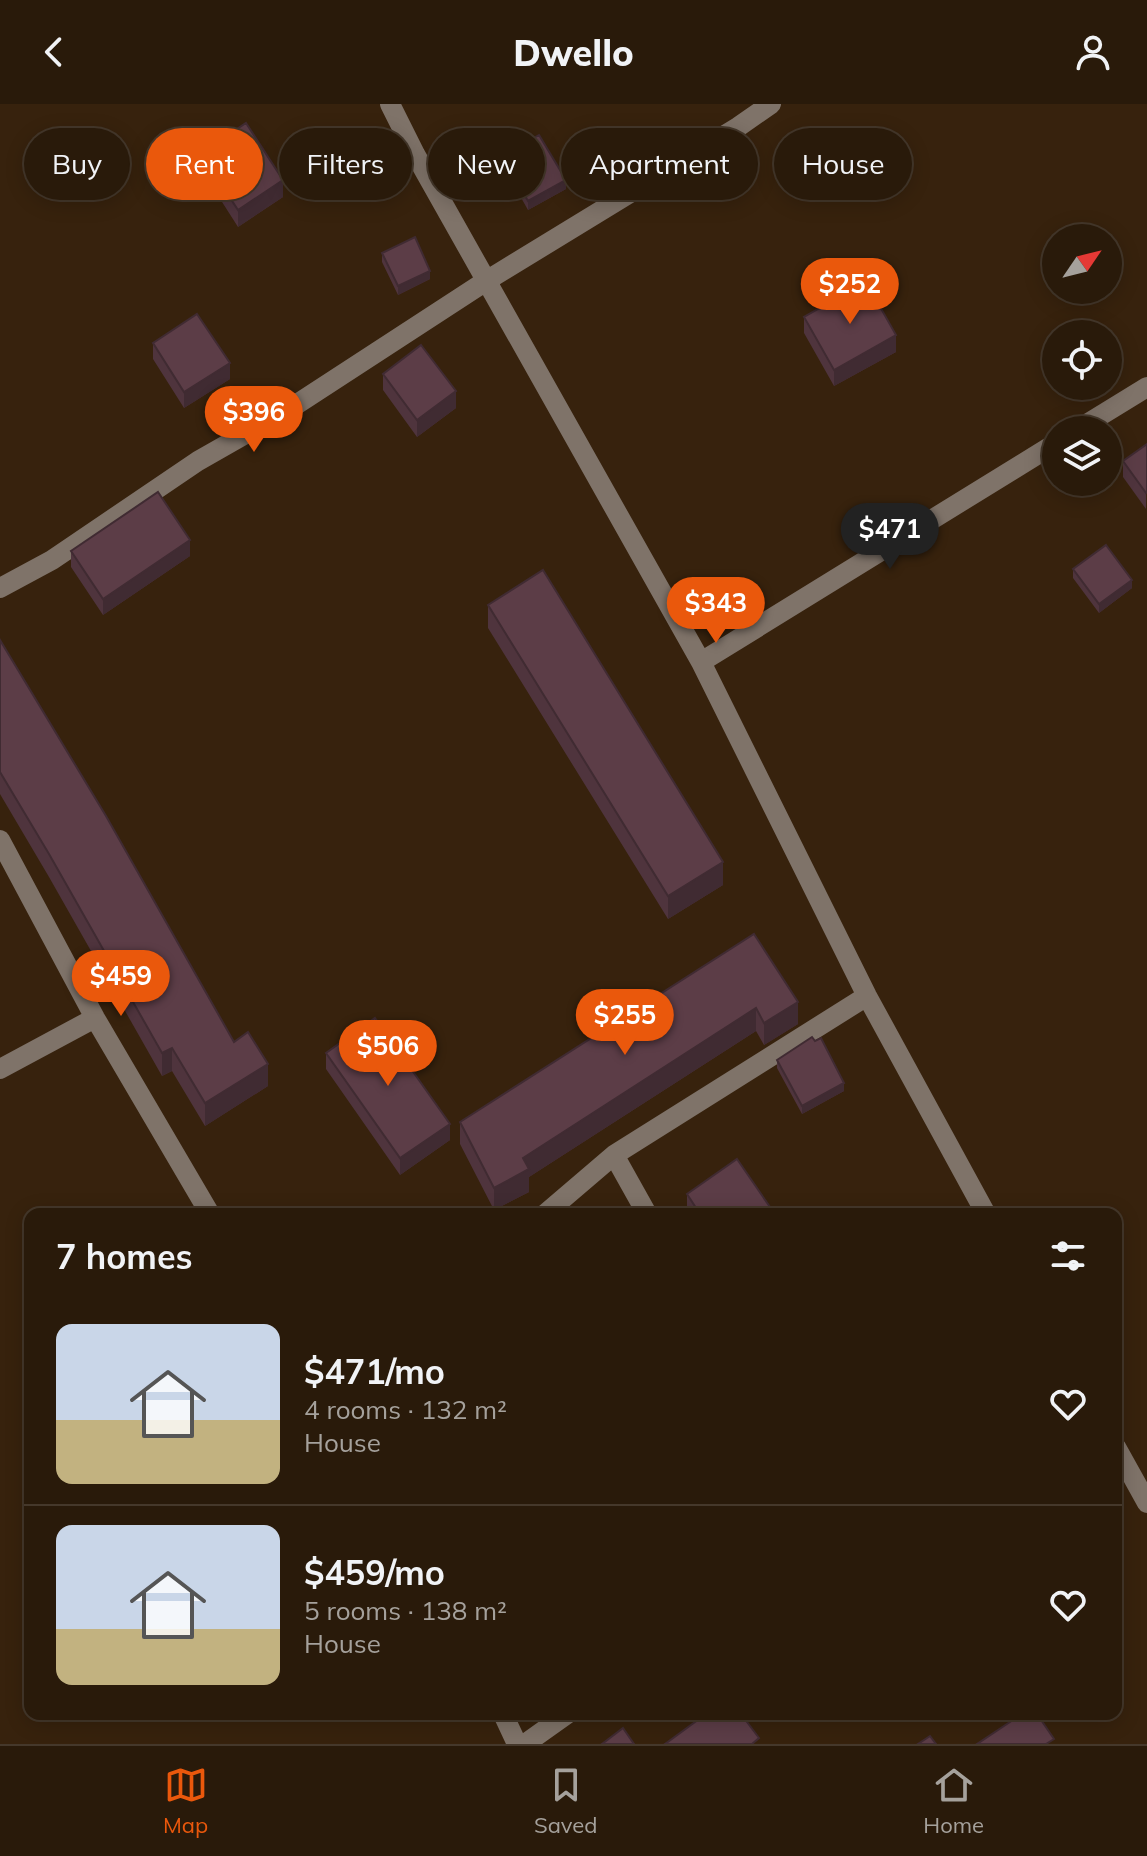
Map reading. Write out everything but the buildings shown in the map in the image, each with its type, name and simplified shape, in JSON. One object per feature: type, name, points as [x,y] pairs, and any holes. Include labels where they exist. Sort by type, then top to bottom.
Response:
[{"type":"street","points":[[390,104],[701,662],[867,996],[983,1208]]},
{"type":"street","points":[[0,588],[52,560],[198,461],[291,408],[486,281],[771,104]]},
{"type":"street","points":[[1100,416],[1147,387]]},
{"type":"street","points":[[701,662],[1042,452]]},
{"type":"street","points":[[0,840],[95,1018],[206,1208]]},
{"type":"street","points":[[552,1208],[614,1155],[867,996]]},
{"type":"street","points":[[0,1069],[95,1018]]},
{"type":"street","points":[[614,1155],[644,1208]]},
{"type":"street","points":[[1122,1458],[1147,1503]]},
{"type":"street","points":[[506,1720],[517,1744]]},
{"type":"street","points":[[525,1744],[559,1720]]}]
